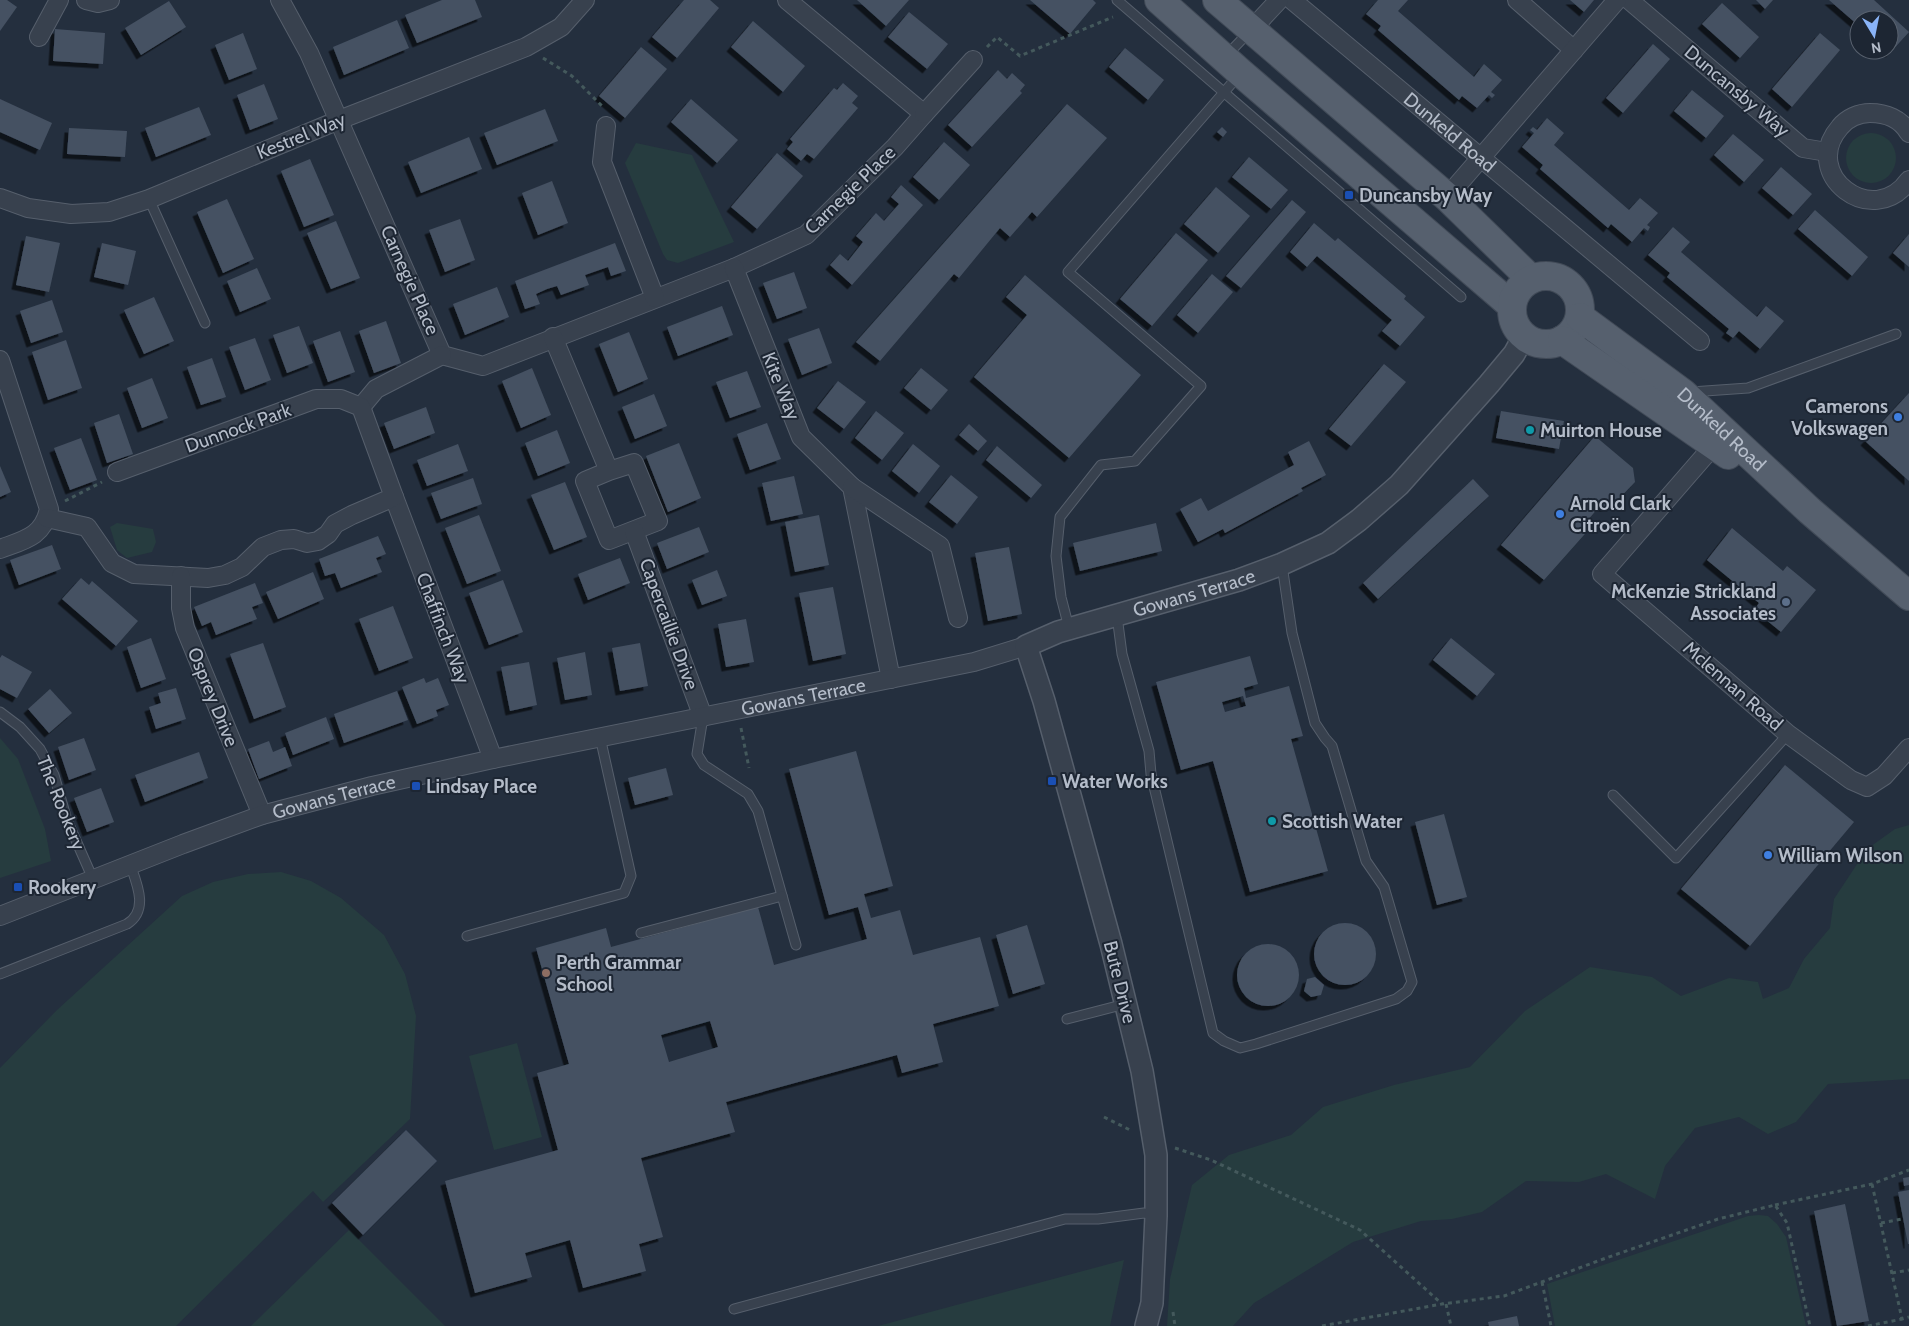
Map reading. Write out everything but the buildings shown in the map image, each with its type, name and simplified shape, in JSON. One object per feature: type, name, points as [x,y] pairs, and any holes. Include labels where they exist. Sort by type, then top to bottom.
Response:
[{"type":"main road","points":[[1159,0],[1230,74],[1512,305]]},
{"type":"main road","points":[[1217,0],[1447,196],[1531,279]]},
{"type":"main road","points":[[1552,276],[1563,280],[1571,286],[1579,301],[1580,317],[1570,335],[1552,344],[1540,344],[1529,341],[1514,325],[1511,315],[1512,305],[1518,290],[1531,279],[1552,276]]},
{"type":"main road","name":"Dunkeld Road","points":[[1580,317],[1683,393],[1810,512],[1909,596]]},
{"type":"main road","name":"Dunkeld Road","points":[[1562,340],[1810,512]]},
{"type":"street","points":[[39,37],[59,0]]},
{"type":"street","points":[[86,0],[98,3],[110,0]]},
{"type":"street","name":"Carnegie Place","points":[[280,0],[309,53],[442,355],[483,366],[553,337],[734,268],[806,235],[895,147],[973,60]]},
{"type":"street","name":"Kestrel Way","points":[[1,202],[71,214],[109,212],[149,198],[339,120],[526,47],[561,26],[585,0]]},
{"type":"street","points":[[787,0],[924,114]]},
{"type":"street","points":[[1252,29],[1279,0]]},
{"type":"street","name":"Dunkeld Road","points":[[1292,0],[1700,341]]},
{"type":"street","points":[[1517,0],[1574,50]]},
{"type":"street","points":[[1447,196],[1617,0]]},
{"type":"street","name":"Duncansby Way","points":[[1629,0],[1803,148],[1827,152]]},
{"type":"street","points":[[1909,134],[1895,119],[1881,113],[1866,113],[1854,116],[1844,123],[1835,133],[1827,152],[1830,171],[1836,181],[1844,190],[1854,196],[1866,200],[1879,200],[1891,196],[1909,180]]},
{"type":"street","points":[[606,126],[602,162],[655,298]]},
{"type":"street","name":"Kite Way","points":[[734,268],[801,437],[852,487],[940,546],[958,618]]},
{"type":"street","name":"Gowans Terrace","points":[[0,916],[130,864],[262,815],[372,786],[493,759],[974,662],[1026,646],[1058,632],[1239,580],[1282,564],[1328,543],[1359,520],[1399,485],[1489,384],[1514,354],[1524,336]]},
{"type":"street","points":[[553,337],[609,471]]},
{"type":"street","points":[[48,513],[87,527],[112,563],[134,574],[208,578],[225,575],[242,567],[263,547],[281,540],[294,539],[307,543],[318,540],[328,534],[335,524],[394,497],[360,407],[376,389],[442,355]]},
{"type":"street","points":[[0,360],[48,513],[41,529],[32,536],[0,549]]},
{"type":"street","name":"Dunnock Park","points":[[117,472],[316,399],[341,399],[360,407]]},
{"type":"street","name":"Mclennan Road","points":[[1714,445],[1602,574],[1788,734],[1850,780],[1867,787],[1884,776],[1909,748]]},
{"type":"street","points":[[634,463],[658,521],[609,540],[585,481],[609,471],[634,463]]},
{"type":"street","points":[[852,487],[891,679]]},
{"type":"street","name":"Chaffinch Way","points":[[394,497],[493,759]]},
{"type":"street","name":"Capercaillie Drive","points":[[634,531],[704,717]]},
{"type":"street","name":"Osprey Drive","points":[[181,576],[181,608],[185,628],[262,815]]},
{"type":"street","name":"Bute Drive","points":[[1026,646],[1047,710],[1111,944],[1142,1071],[1156,1154],[1156,1216],[1152,1303],[1146,1326]]},
{"type":"lane","points":[[1117,0],[1230,74],[1461,297]]},
{"type":"lane","points":[[1070,629],[1061,597],[1056,556],[1060,517],[1101,465],[1135,461],[1201,386],[1068,272],[1230,74],[1252,29]]},
{"type":"lane","points":[[149,198],[205,323]]},
{"type":"lane","points":[[1683,393],[1748,388],[1896,334]]},
{"type":"lane","points":[[1117,616],[1122,654],[1149,751],[1151,774],[1213,1033],[1224,1041],[1240,1048],[1275,1038],[1396,999],[1407,991],[1412,982],[1384,887],[1366,861],[1332,746],[1315,723],[1292,633],[1282,564]]},
{"type":"lane","name":"The Rookery","points":[[0,712],[20,727],[40,749],[54,775],[67,820],[93,879]]},
{"type":"lane","points":[[704,717],[697,754],[704,765],[748,794],[758,811],[796,946]]},
{"type":"lane","name":"Mclennan Road","points":[[1613,795],[1676,858],[1788,734]]},
{"type":"lane","points":[[467,936],[624,893],[631,876],[600,737]]},
{"type":"lane","points":[[0,974],[133,920],[140,903],[139,891],[130,864]]},
{"type":"lane","points":[[641,933],[782,896]]},
{"type":"lane","points":[[1067,1019],[1125,1004]]},
{"type":"lane","points":[[734,1309],[1065,1219],[1098,1219],[1144,1213],[1156,1216]]},
{"type":"path","points":[[973,60],[997,38],[1020,56],[1130,10]]},
{"type":"path","points":[[526,47],[572,76],[603,108],[606,126]]},
{"type":"path","points":[[48,513],[117,472]]},
{"type":"path","points":[[738,711],[749,768]]},
{"type":"path","points":[[1154,1140],[1211,1160],[1360,1230],[1444,1304],[1451,1326]]},
{"type":"path","points":[[1322,1326],[1444,1304],[1504,1296],[1718,1219],[1872,1184],[1909,1170]]},
{"type":"path","points":[[1872,1184],[1902,1319]]},
{"type":"path","points":[[1775,1205],[1787,1223],[1810,1326]]},
{"type":"path","points":[[1881,1224],[1902,1218]]},
{"type":"path","points":[[1892,1273],[1909,1270]]},
{"type":"path","points":[[1542,1282],[1551,1326]]},
{"type":"path","points":[[1868,1326],[1909,1317]]},
{"type":"green space","points":[[1866,133],[1876,133],[1889,140],[1896,153],[1896,163],[1889,176],[1876,183],[1866,183],[1857,179],[1850,172],[1846,163],[1846,153],[1850,144],[1857,137]]},
{"type":"green space","points":[[636,143],[692,155],[734,242],[678,263],[667,260],[625,163]]},
{"type":"green space","points":[[117,523],[153,529],[156,542],[152,552],[127,558],[117,550],[110,527]]},
{"type":"green space","points":[[0,738],[18,759],[45,829],[51,861],[0,878]]},
{"type":"green space","points":[[1909,825],[1909,1079],[1828,1084],[1796,1122],[1768,1134],[1739,1117],[1695,1128],[1665,1166],[1655,1199],[1606,1174],[1579,1182],[1526,1181],[1482,1212],[1452,1219],[1421,1221],[1353,1242],[1254,1303],[1233,1326],[1167,1326],[1170,1279],[1192,1185],[1229,1155],[1291,1135],[1323,1107],[1394,1085],[1470,1067],[1525,1011],[1590,967],[1652,977],[1681,996],[1729,978],[1758,982],[1763,999],[1789,988],[1804,959],[1830,928],[1834,899],[1867,849],[1895,829]]},
{"type":"green space","points":[[281,872],[311,881],[341,898],[384,935],[405,974],[416,1016],[410,1119],[323,1202],[313,1191],[176,1326],[0,1326],[0,1068],[57,1010],[182,896],[213,882],[248,874]]},
{"type":"green space","points":[[517,1043],[542,1137],[494,1150],[469,1056]]},
{"type":"green space","points":[[1748,1216],[1768,1216],[1777,1224],[1786,1237],[1806,1326],[1555,1326],[1547,1284]]},
{"type":"green space","points":[[349,1230],[445,1326],[251,1326]]},
{"type":"green space","points":[[1124,1260],[1110,1326],[878,1326]]},
{"type":"place","name":"Duncansby Way","points":[[1349,195]]},
{"type":"place","name":"Camerons Volkswagen","points":[[1898,417]]},
{"type":"place","name":"Muirton House","points":[[1530,430]]},
{"type":"place","name":"Arnold Clark Citroën","points":[[1560,514]]},
{"type":"place","name":"McKenzie Strickland Associates","points":[[1786,602]]},
{"type":"place","name":"Water Works","points":[[1052,781]]},
{"type":"place","name":"Lindsay Place","points":[[416,786]]},
{"type":"place","name":"Scottish Water","points":[[1272,821]]},
{"type":"place","name":"William Wilson","points":[[1768,855]]},
{"type":"place","name":"Rookery","points":[[18,887]]},
{"type":"place","name":"Perth Grammar School","points":[[546,973]]}]
